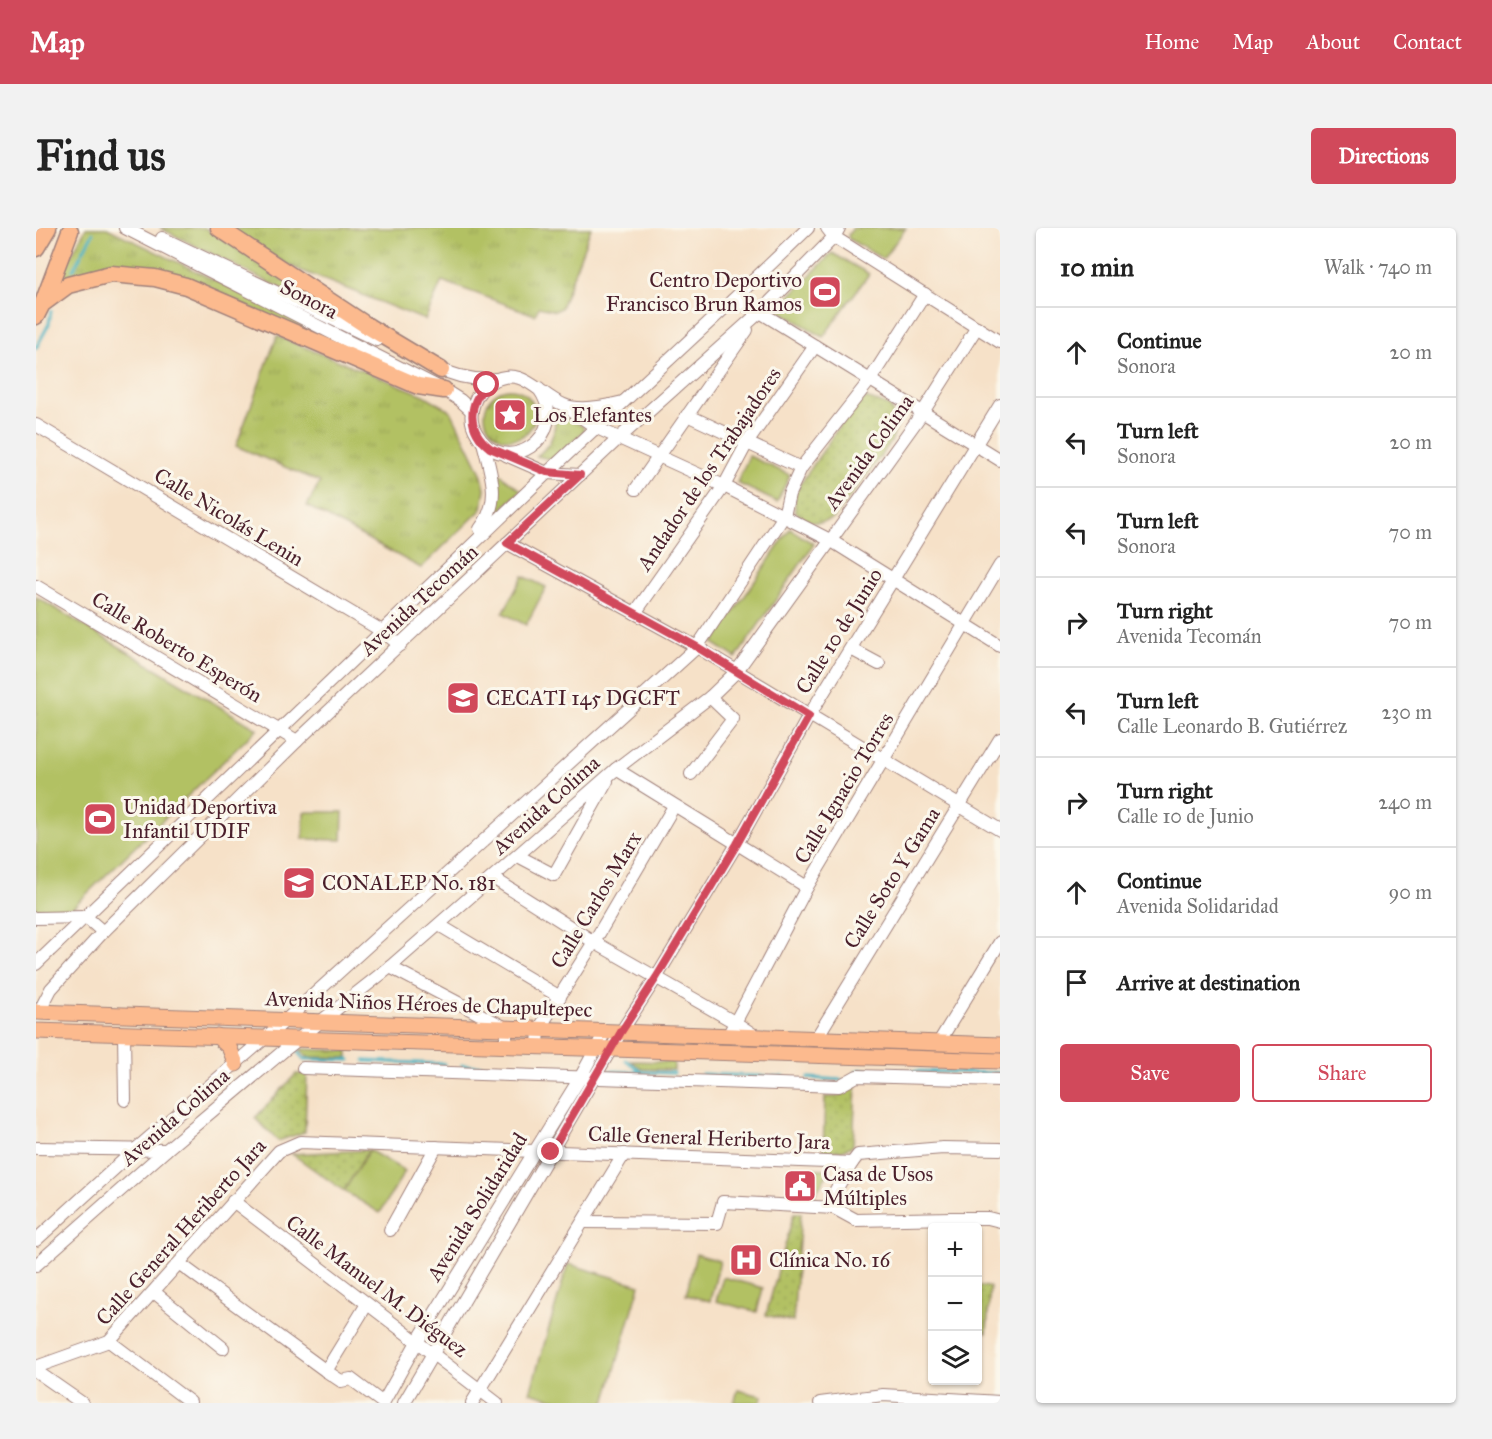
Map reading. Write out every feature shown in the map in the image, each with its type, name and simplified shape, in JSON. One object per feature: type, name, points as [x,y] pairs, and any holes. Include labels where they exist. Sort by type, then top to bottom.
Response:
[{"type":"highway","points":[[36,248],[48,228]]},
{"type":"highway","points":[[219,228],[369,327],[441,370]]},
{"type":"highway","points":[[38,303],[70,229]]},
{"type":"highway","points":[[38,303],[68,285],[111,274],[155,278],[186,286],[418,386],[444,390]]},
{"type":"main road","name":"Avenida Niños Héroes de Chapultepec","points":[[38,1012],[613,1032],[732,1029],[754,1035],[1000,1045]]},
{"type":"main road","name":"Avenida Niños Héroes de Chapultepec","points":[[36,1031],[1000,1061]]},
{"type":"main road","points":[[217,1036],[229,1047],[236,1064]]},
{"type":"street","name":"Sonora","points":[[125,228],[444,390],[472,411]]},
{"type":"street","name":"Sonora","points":[[141,228],[441,370],[479,381],[507,377],[530,382],[597,428],[724,486],[830,540],[1000,646]]},
{"type":"street","name":"Avenida Tecomán","points":[[36,964],[547,472],[597,428],[808,228]]},
{"type":"street","name":"Avenida Tecomán","points":[[38,1012],[51,989],[103,932],[297,741],[619,438],[760,312],[833,231]]},
{"type":"street","points":[[833,231],[1000,342]]},
{"type":"street","name":"Avenida Colima","points":[[36,1241],[135,1149],[286,1020],[697,647],[784,516],[789,494],[801,468],[870,380],[925,294]]},
{"type":"street","points":[[733,300],[760,312],[1000,460]]},
{"type":"street","points":[[636,489],[760,312]]},
{"type":"street","name":"Avenida Colima","points":[[36,1265],[298,1038],[390,967],[614,771],[710,697],[736,672],[923,412],[977,327]]},
{"type":"street","name":"Andador de los Trabajadores","points":[[635,613],[724,486],[747,443],[815,346]]},
{"type":"street","points":[[458,558],[487,520],[493,504],[494,487],[483,442],[474,428],[472,411],[479,392],[496,380]]},
{"type":"street","points":[[502,453],[516,453],[528,449],[539,441],[546,429],[549,417],[547,403],[539,389]]},
{"type":"street","points":[[565,406],[597,408],[623,402]]},
{"type":"street","name":"Calle 10 de Junio","points":[[613,1032],[656,978],[737,844],[809,716],[1000,405]]},
{"type":"street","points":[[687,415],[801,468]]},
{"type":"street","name":"Calle Nicolás Lenin","points":[[36,425],[382,632],[400,645]]},
{"type":"street","points":[[483,442],[502,453],[547,472],[580,475]]},
{"type":"street","points":[[507,543],[697,647],[1000,830]]},
{"type":"street","name":"Calle Ignacio Torres","points":[[732,1029],[807,887],[1000,565]]},
{"type":"street","name":"Calle Roberto Esperón","points":[[36,586],[297,741]]},
{"type":"street","points":[[850,650],[879,664]]},
{"type":"street","points":[[691,774],[733,719],[710,697]]},
{"type":"street","name":"Calle Soto Y Gama","points":[[817,1037],[1000,739]]},
{"type":"street","points":[[518,856],[554,875],[614,771],[807,887]]},
{"type":"street","name":"Calle Carlos Marx","points":[[539,1029],[594,942],[674,806]]},
{"type":"street","points":[[493,878],[656,978],[732,1029]]},
{"type":"street","points":[[36,918],[86,917],[103,932]]},
{"type":"street","points":[[439,925],[560,997]]},
{"type":"street","points":[[939,1042],[1000,942]]},
{"type":"street","points":[[390,967],[506,1028],[506,1046]]},
{"type":"street","points":[[538,1047],[539,1029]]},
{"type":"street","name":"Avenida Solidaridad","points":[[404,1403],[595,1078],[604,1049],[613,1032]]},
{"type":"street","points":[[124,1033],[125,1100]]},
{"type":"street","name":"Avenida Solidaridad","points":[[383,1403],[417,1342],[580,1078],[604,1049]]},
{"type":"street","points":[[303,1068],[839,1086],[857,1076],[1000,1080]]},
{"type":"street","name":"Calle General Heriberto Jara","points":[[36,1367],[109,1341],[180,1264],[279,1150],[300,1142],[852,1162],[858,1155],[879,1153],[942,1148],[1000,1149]]},
{"type":"street","points":[[390,1230],[436,1147]]},
{"type":"street","points":[[36,1148],[166,1150]]},
{"type":"street","points":[[472,1403],[624,1154]]},
{"type":"street","points":[[834,1208],[831,1198],[852,1162]]},
{"type":"street","name":"Calle Manuel M. Diéguez","points":[[233,1201],[497,1403]]},
{"type":"street","points":[[583,1222],[717,1222],[723,1202],[834,1208],[856,1220],[988,1218],[1000,1221]]},
{"type":"street","points":[[36,1241],[60,1243]]},
{"type":"street","points":[[180,1264],[326,1371],[341,1381],[351,1379],[383,1403]]},
{"type":"street","points":[[154,1292],[223,1348]]},
{"type":"street","points":[[326,1371],[367,1304]]},
{"type":"street","points":[[109,1341],[190,1402]]},
{"type":"street","points":[[36,1371],[82,1403]]},
{"type":"street","points":[[820,1403],[883,1395],[1000,1402]]},
{"type":"green space","points":[[86,228],[107,228],[361,351],[150,269],[112,266],[73,275],[57,282]]},
{"type":"green space","points":[[160,228],[205,228],[375,335]]},
{"type":"green space","points":[[227,228],[591,228],[561,308],[555,311],[539,307],[535,315],[442,281],[425,320],[290,266]]},
{"type":"green space","name":"Centro Deportivo Francisco Brun Ramos","points":[[853,228],[906,228],[883,259],[849,239],[848,235]]},
{"type":"green space","name":"Centro Deportivo Francisco Brun Ramos","points":[[832,253],[869,274],[823,337],[777,309]]},
{"type":"green space","points":[[277,336],[424,395],[451,411],[481,473],[485,488],[482,509],[421,568],[307,506],[320,482],[236,446]]},
{"type":"green space","points":[[515,389],[528,396],[534,404],[534,424],[528,432],[520,438],[505,439],[492,432],[486,424],[485,409],[492,396],[500,390]]},
{"type":"green space","points":[[866,398],[890,406],[897,426],[891,442],[834,518],[823,522],[804,519],[795,511],[795,492],[851,409]]},
{"type":"green space","points":[[555,413],[583,426],[584,431],[553,460],[537,456],[552,437]]},
{"type":"green space","points":[[749,456],[790,475],[777,502],[737,483]]},
{"type":"green space","points":[[496,471],[521,490],[500,511],[498,509],[500,487]]},
{"type":"green space","points":[[790,529],[814,544],[736,658],[713,643]]},
{"type":"green space","points":[[523,576],[546,587],[526,625],[503,613]]},
{"type":"green space","name":"Unidad Deportiva Infantil UDIF","points":[[36,597],[257,729],[72,908],[36,909]]},
{"type":"green space","points":[[304,812],[343,812],[342,840],[303,839]]},
{"type":"green space","points":[[300,1049],[348,1051],[348,1058],[307,1057]]},
{"type":"green space","points":[[631,1061],[674,1062],[674,1070],[642,1069]]},
{"type":"green space","points":[[296,1074],[307,1074],[305,1132],[278,1141],[255,1118]]},
{"type":"green space","points":[[856,1085],[853,1146],[840,1151],[823,1151],[825,1097],[837,1097]]},
{"type":"green space","points":[[369,1150],[344,1191],[292,1154]]},
{"type":"green space","points":[[369,1150],[405,1171],[380,1213],[344,1191]]},
{"type":"green space","points":[[811,1169],[831,1169],[811,1200]]},
{"type":"green space","points":[[794,1213],[801,1213],[793,1322],[766,1315]]},
{"type":"green space","points":[[696,1254],[720,1261],[710,1301],[686,1295]]},
{"type":"green space","points":[[568,1264],[640,1285],[605,1403],[568,1403],[530,1392]]},
{"type":"green space","points":[[723,1277],[763,1288],[757,1312],[716,1301]]},
{"type":"green space","points":[[982,1286],[990,1287],[987,1332],[982,1331]]},
{"type":"green space","points":[[738,1390],[762,1396],[760,1403],[734,1403]]},
{"type":"waterway","points":[[73,270],[93,233]]},
{"type":"waterway","points":[[36,348],[49,324],[51,311]]},
{"type":"waterway","points":[[297,1051],[304,1059],[350,1060]]},
{"type":"waterway","points":[[626,1060],[642,1072]]},
{"type":"waterway","points":[[365,1061],[444,1064]]},
{"type":"waterway","points":[[462,1065],[536,1068]]},
{"type":"waterway","points":[[856,1072],[859,1070],[1000,1073]]},
{"type":"waterway","points":[[610,1071],[674,1073]]},
{"type":"waterway","points":[[702,1074],[783,1077]]},
{"type":"waterway","points":[[808,1078],[842,1080]]},
{"type":"place","name":"Centro Deportivo Francisco Brun Ramos","points":[[825,292]]},
{"type":"place","name":"Los Elefantes","points":[[510,415]]},
{"type":"place","name":"CECATI 145 DGCFT","points":[[463,698]]},
{"type":"place","name":"Unidad Deportiva Infantil UDIF","points":[[100,819]]},
{"type":"place","name":"CONALEP No. 181","points":[[299,883]]},
{"type":"place","name":"Casa de Usos Múltiples","points":[[800,1186]]},
{"type":"place","name":"Clínica No. 16","points":[[746,1260]]},
{"type":"route","points":[[487,385],[479,392],[472,411],[474,428],[483,442],[490,448],[547,472],[580,475],[507,543],[697,647],[809,716],[737,844],[621,1032],[551,1152]]}]
